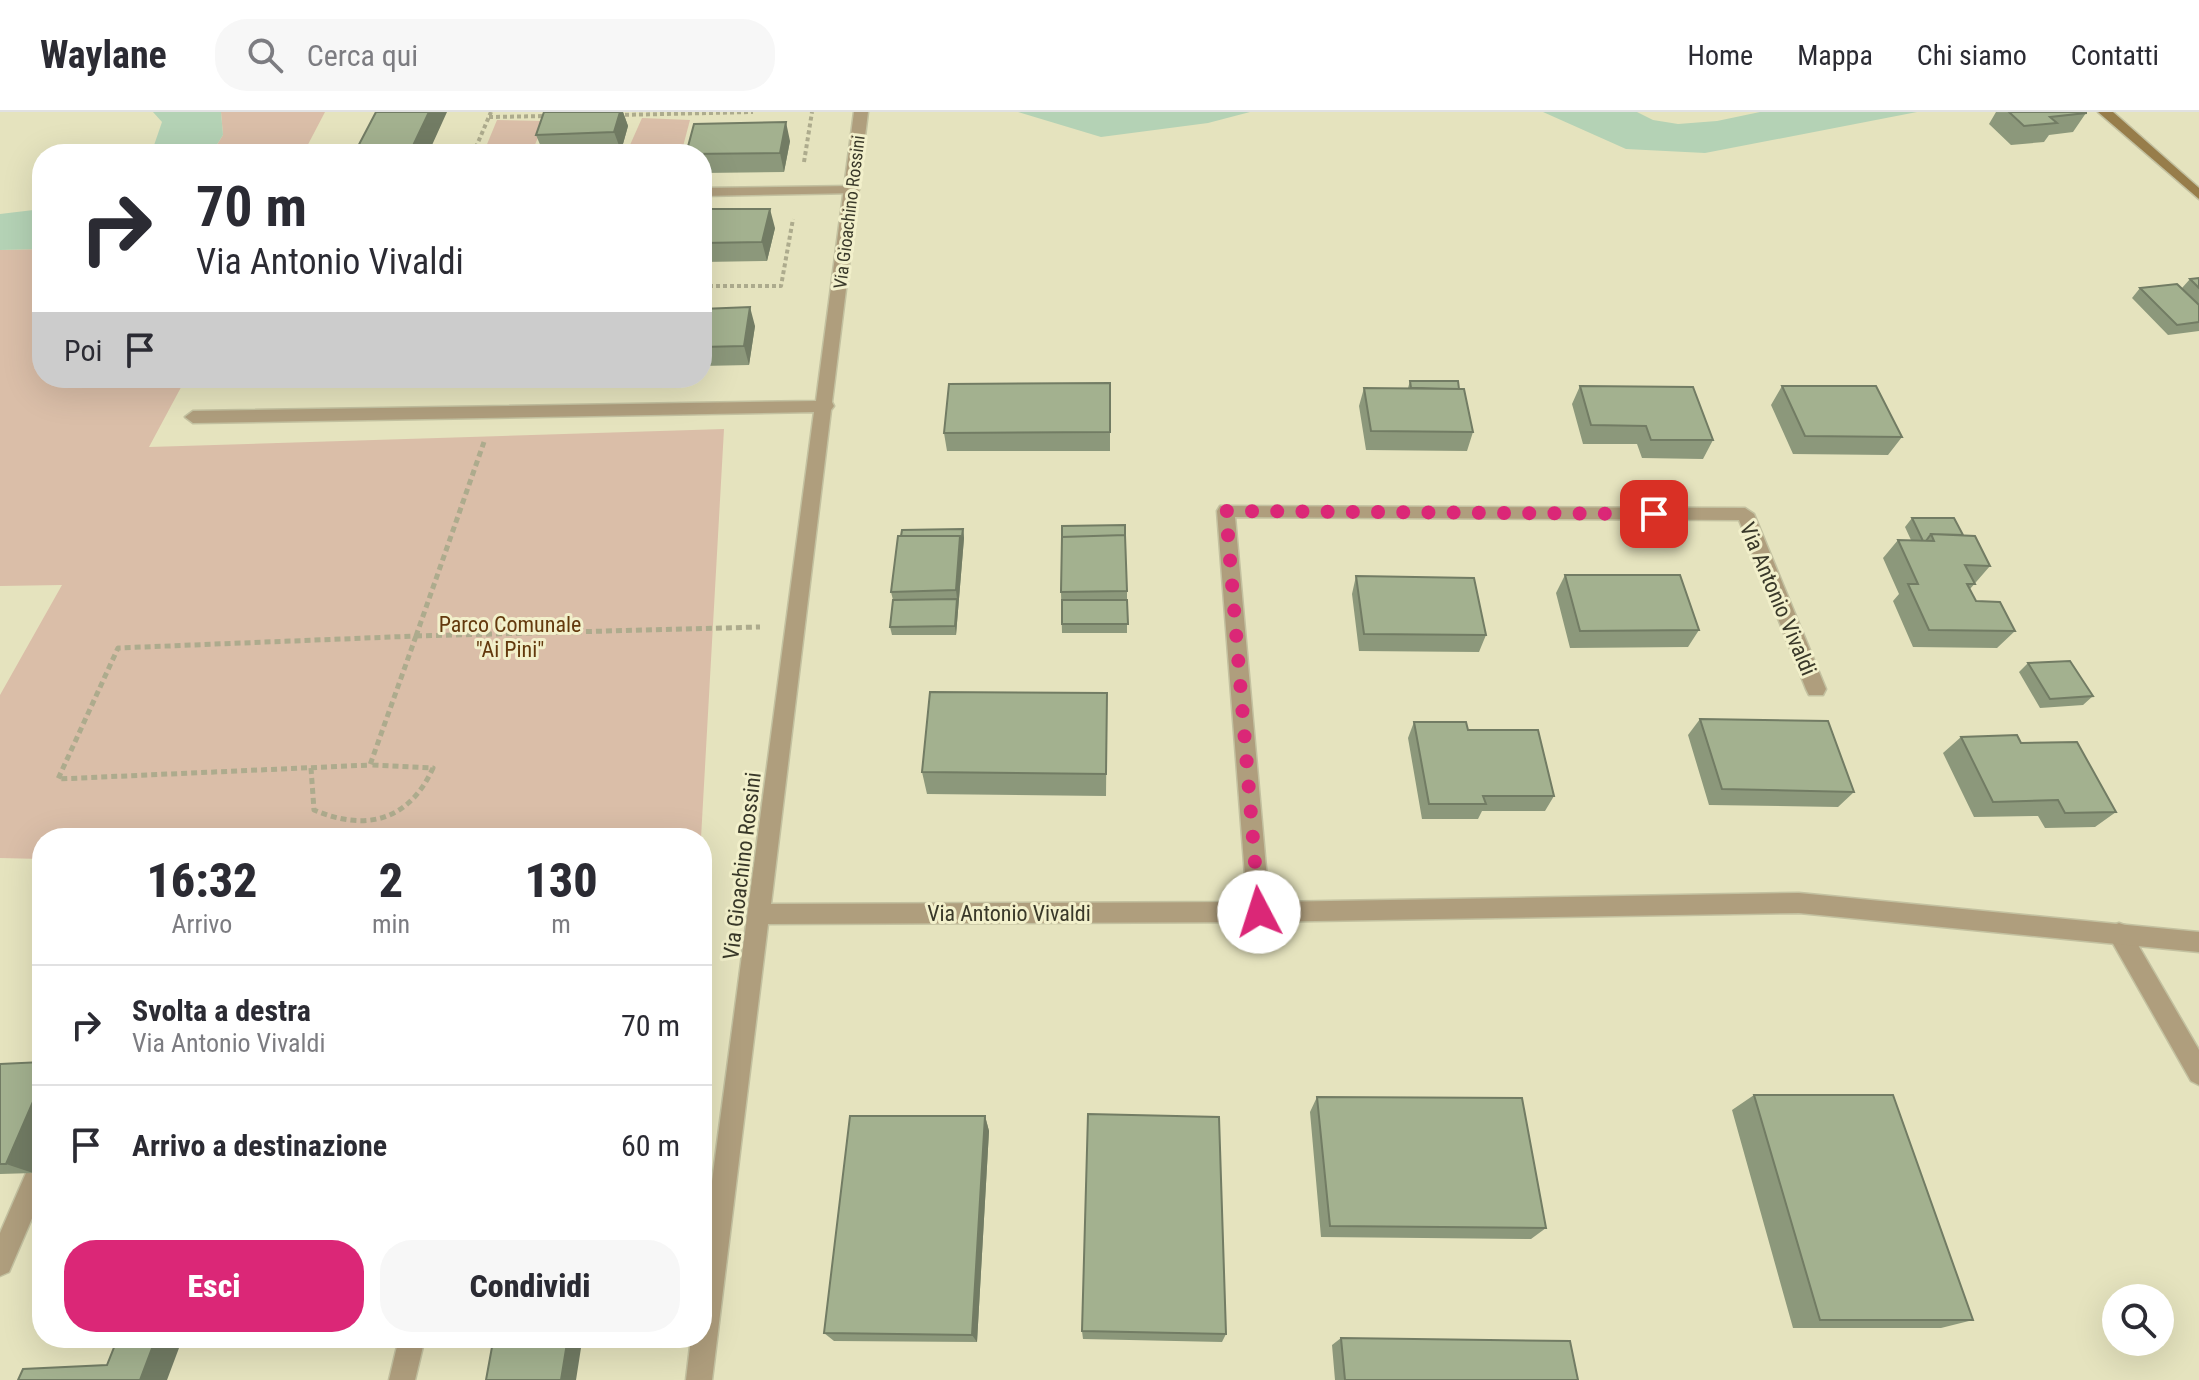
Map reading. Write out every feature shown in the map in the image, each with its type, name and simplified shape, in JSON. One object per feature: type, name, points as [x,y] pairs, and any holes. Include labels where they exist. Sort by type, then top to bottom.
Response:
[{"type":"street","name":"Via Gioachino Rossini","points":[[712,1281],[826,406],[861,112]]},
{"type":"street","points":[[2105,112],[2199,195]]},
{"type":"street","points":[[712,192],[852,190]]},
{"type":"street","points":[[193,417],[493,415],[826,406]]},
{"type":"street","name":"Via Antonio Vivaldi","points":[[1259,912],[1226,511],[1745,514],[1816,689]]},
{"type":"street","name":"Via Antonio Vivaldi","points":[[760,914],[1259,912],[1799,903],[2199,942]]},
{"type":"street","points":[[2119,933],[2199,1073]]},
{"type":"street","points":[[0,1263],[32,1189]]},
{"type":"street","points":[[402,1380],[410,1348]]},
{"type":"street","name":"Via Gioachino Rossini","points":[[699,1380],[703,1348]]},
{"type":"path","points":[[608,115],[753,112]]},
{"type":"path","points":[[712,286],[781,286],[812,112]]},
{"type":"path","points":[[695,127],[698,113]]},
{"type":"path","points":[[477,144],[490,114],[549,116]]},
{"type":"path","points":[[370,765],[493,415]]},
{"type":"path","points":[[311,768],[314,810],[335,821],[361,824],[400,810],[427,786],[433,768],[370,765],[58,779],[118,648],[797,626]]},
{"type":"green space","points":[[221,112],[325,112],[308,144],[217,144],[223,135]]},
{"type":"green space","points":[[642,118],[690,120],[684,144],[630,144]]},
{"type":"green space","points":[[497,120],[545,121],[535,144],[487,144]]},
{"type":"green space","name":"Parco Comunale \"Ai Pini\"","points":[[32,249],[32,388],[181,388],[149,447],[724,429],[702,828],[32,828],[32,859],[0,858],[0,695],[62,585],[0,586],[0,250]]},
{"type":"shaded area","points":[[153,112],[221,112],[223,135],[217,144],[154,144],[162,122]]},
{"type":"shaded area","points":[[1018,112],[1250,112],[1208,123],[1101,137]]},
{"type":"shaded area","points":[[1543,112],[1637,112],[1653,120],[1678,124],[1717,121],[1760,112],[1917,112],[1705,153],[1626,149]]},
{"type":"shaded area","points":[[32,210],[32,249],[0,250],[0,214]]},
{"type":"building","points":[[376,112],[429,112],[414,144],[359,144]]},
{"type":"building","points":[[544,112],[620,112],[614,132],[536,135]]},
{"type":"building","points":[[2009,112],[2086,113],[2050,117],[2057,123],[2024,126]]},
{"type":"building","points":[[786,122],[780,153],[712,154],[712,144],[689,144],[694,124]]},
{"type":"building","points":[[712,209],[770,209],[762,242],[712,243]]},
{"type":"building","points":[[2199,278],[2199,288],[2190,279]]},
{"type":"building","points":[[2177,284],[2199,305],[2199,322],[2177,325],[2140,288]]},
{"type":"building","points":[[750,307],[744,346],[712,347],[712,309]]},
{"type":"building","points":[[1410,381],[1458,381],[1459,389],[1411,388]]},
{"type":"building","points":[[1110,383],[1110,432],[944,433],[949,384]]},
{"type":"building","points":[[1580,386],[1693,387],[1713,440],[1651,440],[1646,426],[1591,425]]},
{"type":"building","points":[[1782,386],[1876,386],[1902,437],[1805,436]]},
{"type":"building","points":[[1364,388],[1464,389],[1473,432],[1371,431]]},
{"type":"building","points":[[1912,518],[1954,518],[1963,535],[1931,534],[1923,541]]},
{"type":"building","points":[[1125,525],[1125,535],[1062,537],[1062,526]]},
{"type":"building","points":[[963,529],[961,544],[960,536],[901,536],[902,530]]},
{"type":"building","points":[[1931,534],[1975,536],[1990,566],[1965,565],[1975,584],[1967,584],[1976,601],[2000,602],[2015,631],[1929,630],[1908,584],[1918,584],[1898,540],[1934,541]]},
{"type":"building","points":[[1125,535],[1127,591],[1061,592],[1062,537]]},
{"type":"building","points":[[898,536],[960,536],[956,590],[891,592]]},
{"type":"building","points":[[1565,575],[1680,575],[1699,630],[1580,631]]},
{"type":"building","points":[[1356,576],[1474,578],[1486,635],[1364,634]]},
{"type":"building","points":[[957,599],[955,626],[890,627],[893,600]]},
{"type":"building","points":[[1062,600],[1127,600],[1128,624],[1062,624]]},
{"type":"building","points":[[2070,661],[2093,696],[2050,699],[2028,663]]},
{"type":"building","points":[[930,692],[1107,693],[1106,774],[922,772]]},
{"type":"building","points":[[1700,719],[1828,721],[1854,792],[1722,789]]},
{"type":"building","points":[[1414,722],[1466,722],[1468,730],[1538,730],[1554,796],[1483,796],[1486,804],[1429,804]]},
{"type":"building","points":[[2017,735],[2021,743],[2077,742],[2116,812],[2065,813],[2058,800],[1993,802],[1961,737]]},
{"type":"building","points":[[32,1062],[32,1104],[6,1164],[0,1164],[0,1064]]},
{"type":"building","points":[[1754,1095],[1893,1095],[1973,1320],[1820,1320]]},
{"type":"building","points":[[1317,1097],[1522,1098],[1546,1228],[1330,1226]]},
{"type":"building","points":[[1088,1114],[1219,1117],[1226,1334],[1082,1331]]},
{"type":"building","points":[[850,1116],[985,1116],[972,1335],[824,1333]]},
{"type":"building","points":[[1341,1338],[1570,1341],[1578,1380],[1345,1380]]},
{"type":"building","points":[[114,1348],[152,1348],[140,1380],[18,1380],[23,1369],[107,1365]]},
{"type":"building","points":[[492,1348],[566,1348],[561,1380],[486,1380]]},
{"type":"route","points":[[1259,912],[1226,511],[1654,514]]}]
